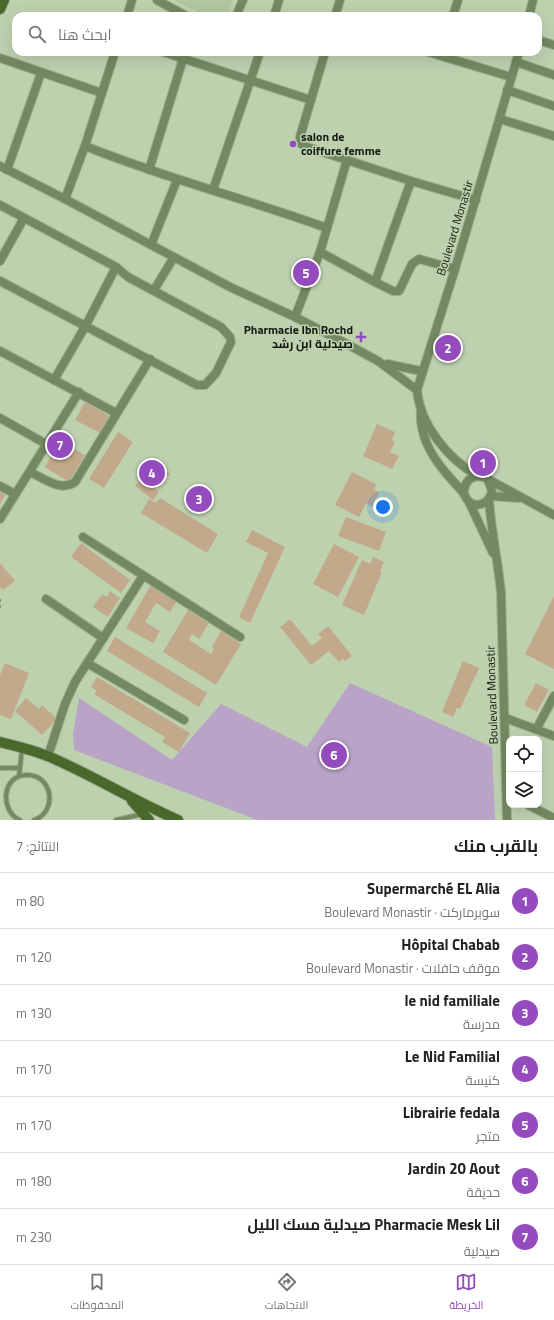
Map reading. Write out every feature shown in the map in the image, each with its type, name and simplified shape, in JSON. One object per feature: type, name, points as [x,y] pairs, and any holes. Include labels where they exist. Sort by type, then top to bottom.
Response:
[{"type":"street","points":[[0,9],[4,0]]},
{"type":"street","points":[[128,12],[132,0]]},
{"type":"street","points":[[158,0],[179,12]]},
{"type":"street","points":[[238,12],[243,0]]},
{"type":"street","points":[[275,12],[279,0]]},
{"type":"street","points":[[336,12],[340,0]]},
{"type":"street","points":[[454,12],[458,0]]},
{"type":"street","points":[[530,12],[533,0]]},
{"type":"street","points":[[542,41],[554,45]]},
{"type":"street","points":[[65,199],[85,146],[114,56]]},
{"type":"street","points":[[175,56],[312,100]]},
{"type":"street","points":[[213,190],[259,56]]},
{"type":"street","points":[[324,56],[300,141],[307,147],[411,181],[476,200]]},
{"type":"street","points":[[448,56],[511,77]]},
{"type":"street","name":"Boulevard Monastir","points":[[464,494],[442,468],[427,444],[420,420],[421,410],[417,390],[476,200],[518,56]]},
{"type":"street","points":[[0,58],[102,94]]},
{"type":"street","points":[[149,170],[184,59]]},
{"type":"street","points":[[516,62],[554,75]]},
{"type":"street","points":[[41,72],[3,168],[65,199],[230,287],[295,317],[378,361],[417,390]]},
{"type":"street","points":[[507,90],[554,106]]},
{"type":"street","points":[[500,119],[554,136]]},
{"type":"street","points":[[85,146],[177,180],[213,190],[327,228]]},
{"type":"street","points":[[295,317],[320,252],[347,160]]},
{"type":"street","points":[[150,245],[177,180]]},
{"type":"street","points":[[375,282],[411,181]]},
{"type":"street","points":[[0,205],[116,267],[128,277],[221,327],[230,337],[231,342],[216,373],[205,385],[192,383],[150,359],[0,281]]},
{"type":"street","points":[[0,261],[24,218]]},
{"type":"street","points":[[320,252],[392,291],[399,291],[412,264],[419,259],[455,269]]},
{"type":"street","points":[[154,290],[174,257]]},
{"type":"street","points":[[54,380],[86,325],[116,267]]},
{"type":"street","points":[[0,350],[116,413]]},
{"type":"street","points":[[30,472],[59,486],[70,486],[78,477],[150,359]]},
{"type":"street","points":[[378,361],[422,371]]},
{"type":"street","points":[[0,519],[79,392]]},
{"type":"street","name":"Boulevard Monastir","points":[[421,410],[446,452],[463,467],[478,476]]},
{"type":"street","points":[[0,418],[46,444]]},
{"type":"street","points":[[523,498],[490,498],[482,504],[476,504],[469,502],[464,494],[465,484],[468,480],[478,476],[488,480],[523,498],[554,514]]},
{"type":"street","points":[[488,480],[491,485],[490,498]]},
{"type":"street","points":[[0,486],[15,494]]},
{"type":"street","name":"Boulevard Monastir","points":[[490,498],[490,521],[499,569],[507,772]]},
{"type":"street","name":"Boulevard Monastir","points":[[469,502],[482,526],[499,569]]},
{"type":"street","points":[[83,537],[240,637]]},
{"type":"street","points":[[48,756],[70,692],[87,663],[144,576]]},
{"type":"street","points":[[46,599],[103,638]]},
{"type":"street","points":[[87,663],[184,720]]},
{"type":"street","points":[[537,728],[554,696]]},
{"type":"street","points":[[505,718],[537,728],[554,736]]},
{"type":"street","points":[[0,742],[22,747],[48,756],[99,780],[126,796],[178,820]]},
{"type":"street","points":[[126,796],[147,817]]},
{"type":"street","name":"Boulevard Monastir","points":[[507,808],[507,820]]},
{"type":"street","points":[[534,808],[554,818]]},
{"type":"lane","points":[[19,776],[22,747]]},
{"type":"lane","points":[[0,768],[20,768]]},
{"type":"lane","points":[[15,820],[5,807],[4,800],[8,785],[19,776],[34,776],[46,786],[50,793],[48,808],[44,814],[34,820]]},
{"type":"lane","points":[[116,820],[147,817]]},
{"type":"path","points":[[0,599],[0,608]]},
{"type":"shaded area","points":[[174,0],[233,0],[228,12],[198,12]]},
{"type":"shaded area","points":[[350,683],[492,747],[495,820],[257,820],[74,750],[73,734],[79,698],[172,760],[221,704],[307,747]]},
{"type":"building","points":[[85,402],[109,416],[100,433],[75,420]]},
{"type":"building","points":[[377,424],[395,432],[392,440],[395,442],[390,452],[399,456],[392,469],[363,456]]},
{"type":"building","points":[[118,432],[133,442],[104,488],[89,479]]},
{"type":"building","points":[[65,444],[85,455],[69,482],[45,467],[54,451],[60,454]]},
{"type":"building","points":[[153,462],[170,474],[168,476],[165,473],[154,488],[159,492],[153,500],[135,486]]},
{"type":"building","points":[[352,472],[376,484],[374,490],[379,492],[372,507],[366,503],[359,517],[335,505]]},
{"type":"building","points":[[0,492],[5,495],[0,504]]},
{"type":"building","points":[[160,498],[218,534],[207,553],[141,513],[149,499],[156,503]]},
{"type":"building","points":[[346,517],[386,532],[379,551],[338,536]]},
{"type":"building","points":[[252,530],[285,547],[250,623],[239,617],[268,553],[246,542]]},
{"type":"building","points":[[81,543],[130,580],[121,593],[71,557]]},
{"type":"building","points":[[334,544],[359,557],[338,597],[313,584]]},
{"type":"building","points":[[373,557],[384,562],[380,571],[382,572],[364,615],[342,605],[362,560],[370,564]]},
{"type":"building","points":[[0,563],[15,581],[3,590],[0,587]]},
{"type":"building","points":[[152,583],[178,599],[170,612],[156,603],[145,622],[160,631],[153,643],[126,628]]},
{"type":"building","points":[[110,591],[120,598],[108,617],[93,607],[102,594],[107,597]]},
{"type":"building","points":[[554,596],[554,669],[525,654]]},
{"type":"building","points":[[188,610],[209,623],[199,639],[192,634],[189,640],[211,654],[214,648],[212,647],[221,631],[241,644],[216,685],[163,652]]},
{"type":"building","points":[[290,619],[312,646],[322,638],[318,634],[328,626],[352,656],[345,661],[343,659],[339,662],[329,651],[311,665],[280,627]]},
{"type":"building","points":[[115,637],[207,693],[199,707],[107,651]]},
{"type":"building","points":[[463,661],[479,668],[460,709],[457,708],[453,717],[442,712]]},
{"type":"building","points":[[5,663],[29,673],[11,719],[0,715],[0,675]]},
{"type":"building","points":[[97,677],[190,733],[179,752],[162,742],[165,737],[94,694],[97,691],[91,687]]},
{"type":"building","points":[[536,683],[549,690],[537,712],[524,705]]},
{"type":"building","points":[[26,698],[39,709],[42,705],[57,719],[42,735],[15,711]]},
{"type":"place","name":"salon de coiffure femme","points":[[293,144]]},
{"type":"place","name":"Librairie fedala","points":[[306,273]]},
{"type":"place","name":"Pharmacie Ibn Rochd صيدلية ابن رشد","points":[[361,337]]},
{"type":"place","name":"Hôpital Chabab","points":[[448,348]]},
{"type":"place","name":"Pharmacie Mesk Lil صيدلية مسك الليل","points":[[60,445]]},
{"type":"place","name":"Supermarché EL Alia","points":[[483,463]]},
{"type":"place","name":"Le Nid Familial","points":[[152,473]]},
{"type":"place","name":"le nid familiale","points":[[199,499]]},
{"type":"place","name":"Jardin 20 Aout","points":[[334,755]]}]
